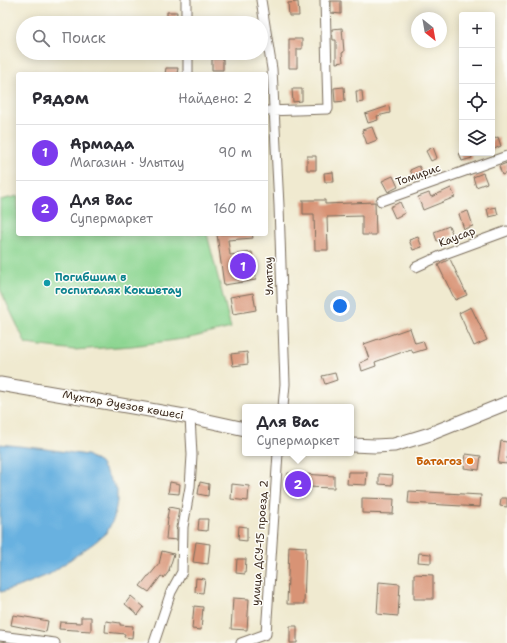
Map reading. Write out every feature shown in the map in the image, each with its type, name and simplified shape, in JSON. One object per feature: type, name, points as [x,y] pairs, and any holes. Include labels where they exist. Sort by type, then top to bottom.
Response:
[{"type":"main road","name":"Мұхтар Әуезов көшесі","points":[[0,384],[190,417],[242,428]]},
{"type":"main road","points":[[354,445],[394,445],[430,434],[507,403]]},
{"type":"street","points":[[186,0],[186,16]]},
{"type":"street","name":"Улытау","points":[[261,0],[264,16]]},
{"type":"street","points":[[270,111],[328,109],[325,0]]},
{"type":"street","name":"Улытау","points":[[268,44],[272,69],[270,111],[285,384],[283,404]]},
{"type":"street","points":[[188,60],[188,72]]},
{"type":"street","name":"Томирис","points":[[381,201],[507,156]]},
{"type":"street","name":"Каусар","points":[[416,267],[447,253],[507,231]]},
{"type":"street","points":[[154,643],[171,592],[182,572],[184,527],[190,487],[192,456],[190,417]]},
{"type":"street","name":"улица ДСУ-15 проезд 2","points":[[240,643],[266,634],[278,456]]},
{"type":"street","points":[[0,636],[55,643]]},
{"type":"green space","points":[[16,196],[16,236],[208,236],[231,328],[190,338],[132,346],[74,350],[26,344],[0,289],[0,200]]},
{"type":"water","points":[[0,444],[87,455],[100,463],[117,490],[114,518],[107,532],[50,574],[21,586],[1,592],[0,592]]},
{"type":"building","points":[[331,1],[341,1],[341,14],[331,13]]},
{"type":"building","points":[[298,2],[299,16],[289,16],[288,3]]},
{"type":"building","points":[[167,12],[177,12],[177,16],[167,16]]},
{"type":"building","points":[[342,28],[344,52],[342,53],[343,62],[336,63],[336,40],[333,40],[332,29]]},
{"type":"building","points":[[289,39],[302,39],[302,49],[297,49],[297,68],[289,68]]},
{"type":"building","points":[[212,60],[223,60],[223,70],[212,70]]},
{"type":"building","points":[[166,68],[178,68],[177,72],[165,72]]},
{"type":"building","points":[[344,87],[345,101],[335,102],[334,88]]},
{"type":"building","points":[[292,89],[302,89],[302,101],[293,102]]},
{"type":"building","points":[[356,91],[362,91],[363,102],[357,103]]},
{"type":"building","points":[[389,106],[390,113],[377,116],[378,120],[368,123],[365,114]]},
{"type":"building","points":[[372,127],[377,140],[367,144],[362,130]]},
{"type":"building","points":[[498,137],[501,146],[495,149],[495,138]]},
{"type":"building","points":[[433,147],[437,158],[431,161],[426,151]]},
{"type":"building","points":[[307,156],[316,156],[316,170],[307,170]]},
{"type":"building","points":[[460,156],[471,156],[472,158],[462,161]]},
{"type":"building","points":[[507,163],[507,173],[502,175],[499,166]]},
{"type":"building","points":[[419,166],[424,175],[415,180],[410,170]]},
{"type":"building","points":[[333,172],[334,182],[325,182],[324,173]]},
{"type":"building","points":[[483,173],[487,183],[476,187],[473,177]]},
{"type":"building","points":[[393,176],[398,187],[388,192],[382,181]]},
{"type":"building","points":[[451,188],[455,197],[423,210],[418,197],[429,193],[431,197]]},
{"type":"building","points":[[303,200],[325,200],[325,204],[375,202],[376,235],[362,235],[362,216],[327,217],[328,250],[315,250],[314,214],[303,214]]},
{"type":"building","points":[[400,202],[405,213],[395,218],[390,207]]},
{"type":"building","points":[[496,207],[498,215],[489,217],[487,209]]},
{"type":"building","points":[[468,211],[473,226],[464,229],[459,214]]},
{"type":"building","points":[[449,226],[453,235],[437,241],[434,232]]},
{"type":"building","points":[[217,236],[252,236],[253,238],[228,240],[230,255],[252,252],[256,280],[224,285]]},
{"type":"building","points":[[418,237],[422,247],[413,250],[409,240]]},
{"type":"building","points":[[450,259],[467,295],[455,300],[438,265]]},
{"type":"building","points":[[253,293],[256,310],[233,314],[230,297]]},
{"type":"building","points":[[471,307],[487,340],[474,346],[459,313]]},
{"type":"building","points":[[410,328],[415,343],[423,341],[426,349],[413,353],[411,349],[375,362],[376,366],[362,371],[360,363],[369,359],[364,344]]},
{"type":"building","points":[[247,352],[248,364],[233,366],[231,354]]},
{"type":"building","points":[[335,373],[337,380],[325,384],[322,376]]},
{"type":"building","points":[[501,441],[507,442],[507,464],[498,463]]},
{"type":"building","points":[[466,454],[481,456],[479,470],[464,468]]},
{"type":"building","points":[[348,472],[367,472],[366,485],[347,484]]},
{"type":"building","points":[[288,473],[334,476],[334,488],[307,487],[306,492],[286,491]]},
{"type":"building","points":[[379,474],[393,475],[392,485],[379,484]]},
{"type":"building","points":[[170,482],[180,484],[179,494],[168,493]]},
{"type":"building","points":[[200,482],[209,484],[208,496],[198,494]]},
{"type":"building","points":[[232,484],[249,486],[248,501],[231,499]]},
{"type":"building","points":[[409,491],[481,495],[480,507],[408,503]]},
{"type":"building","points":[[362,498],[394,499],[393,514],[362,513]]},
{"type":"building","points":[[501,498],[507,498],[507,507],[500,506]]},
{"type":"building","points":[[169,507],[179,509],[176,528],[177,540],[166,539]]},
{"type":"building","points":[[199,519],[208,519],[207,531],[198,530]]},
{"type":"building","points":[[239,526],[247,527],[247,541],[238,540]]},
{"type":"building","points":[[196,542],[210,544],[208,564],[193,562]]},
{"type":"building","points":[[289,546],[306,547],[304,604],[287,604]]},
{"type":"building","points":[[162,551],[174,554],[170,570],[164,578],[161,576],[149,592],[140,586],[159,564]]},
{"type":"building","points":[[419,553],[431,554],[431,563],[418,562]]},
{"type":"building","points":[[237,559],[246,559],[245,574],[236,573]]},
{"type":"building","points":[[414,574],[433,575],[433,599],[414,599]]},
{"type":"building","points":[[196,578],[205,579],[203,593],[195,592]]},
{"type":"building","points":[[379,582],[400,584],[398,616],[377,614]]},
{"type":"building","points":[[131,596],[144,607],[138,615],[125,604]]},
{"type":"building","points":[[233,598],[249,599],[247,630],[231,629]]},
{"type":"building","points":[[194,606],[203,607],[201,630],[192,629]]},
{"type":"building","points":[[13,615],[48,621],[46,632],[11,625]]},
{"type":"building","points":[[81,617],[91,617],[91,631],[59,629],[60,622],[81,623]]},
{"type":"building","points":[[106,621],[120,623],[120,625],[133,626],[132,638],[124,637],[125,634],[105,632]]},
{"type":"building","points":[[290,626],[297,626],[297,643],[290,643]]},
{"type":"place","name":"Армада","points":[[243,266]]},
{"type":"place","name":"Погибшим в госпиталях Кокшетау","points":[[47,283]]},
{"type":"place","name":"Батагоз","points":[[470,461]]},
{"type":"place","name":"Для Вас","points":[[298,484]]}]
